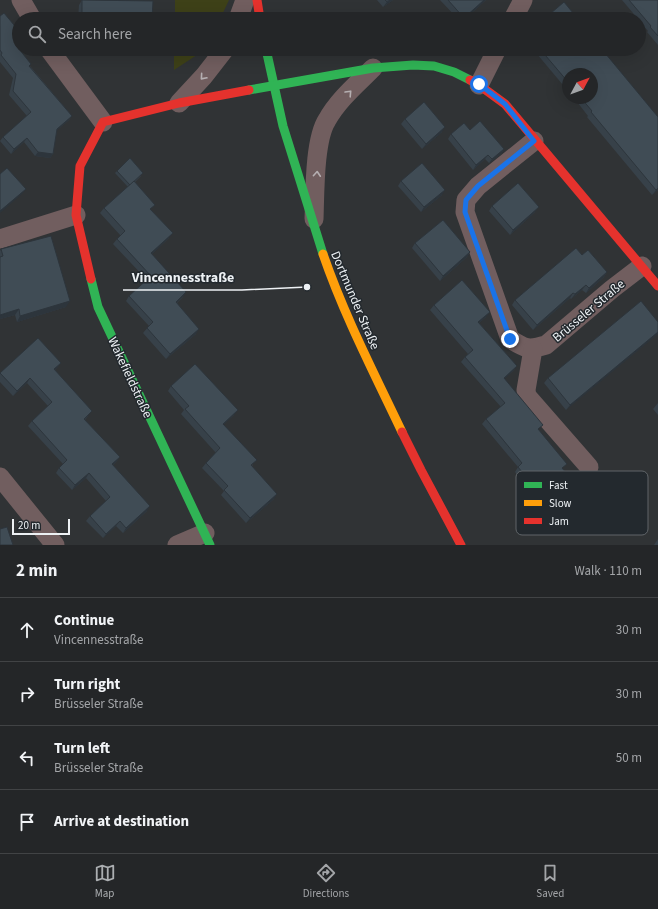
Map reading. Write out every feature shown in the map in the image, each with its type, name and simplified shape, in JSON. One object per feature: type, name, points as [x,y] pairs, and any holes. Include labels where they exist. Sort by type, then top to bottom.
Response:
[{"type":"street","points":[[21,0],[28,12]]},
{"type":"street","points":[[241,12],[246,0]]},
{"type":"street","points":[[256,0],[259,12]]},
{"type":"street","points":[[517,12],[523,0]]},
{"type":"street","points":[[54,56],[103,122],[178,103],[373,68],[413,65],[434,66],[454,72],[479,84],[505,104],[534,141],[658,286]]},
{"type":"street","points":[[178,103],[204,76],[220,56]]},
{"type":"street","name":"Dortmunder Straße","points":[[268,56],[283,126],[331,277],[357,338],[420,470],[461,545]]},
{"type":"street","points":[[479,84],[493,56]]},
{"type":"street","points":[[314,227],[318,145],[326,121],[345,96],[373,68]]},
{"type":"street","name":"Wakefieldstraße","points":[[103,122],[80,166],[76,215],[98,307],[207,539],[177,545]]},
{"type":"street","points":[[534,141],[478,186],[466,200],[465,212],[510,339],[522,347],[533,349],[526,390],[527,396],[589,467]]},
{"type":"street","points":[[0,239],[76,215]]},
{"type":"street","name":"Brüsseler Straße","points":[[533,349],[546,345],[612,289],[642,266]]},
{"type":"street","points":[[0,477],[55,545]]},
{"type":"green space","points":[[175,0],[229,0],[223,12],[175,12]]},
{"type":"green space","points":[[174,56],[195,56],[174,70]]},
{"type":"building","points":[[82,0],[153,1],[152,12],[82,12]]},
{"type":"building","points":[[448,0],[484,0],[471,12],[459,12]]},
{"type":"building","points":[[629,0],[658,0],[658,36],[646,20],[646,12],[639,12]]},
{"type":"building","points":[[564,2],[572,12],[552,12]]},
{"type":"building","points":[[4,13],[12,23],[12,56],[25,56],[31,64],[29,66],[72,116],[57,129],[53,154],[38,152],[27,138],[14,149],[3,137],[31,112],[13,91],[16,74],[1,55],[0,16]]},
{"type":"building","points":[[546,56],[607,56],[658,117],[658,188],[656,190],[591,112],[592,111],[586,104],[598,104],[598,68],[562,68],[562,75]]},
{"type":"building","points":[[424,102],[445,127],[426,144],[405,119]]},
{"type":"building","points":[[480,121],[504,149],[492,159],[488,155],[476,165],[451,134],[464,123],[470,130]]},
{"type":"building","points":[[130,158],[143,173],[130,185],[117,171]]},
{"type":"building","points":[[422,163],[445,190],[424,207],[401,181]]},
{"type":"building","points":[[7,168],[26,189],[0,211],[0,174]]},
{"type":"building","points":[[134,181],[155,205],[150,209],[173,233],[151,253],[186,292],[176,302],[199,329],[170,354],[147,328],[153,322],[129,296],[151,276],[117,239],[125,231],[104,208]]},
{"type":"building","points":[[518,183],[539,207],[513,230],[492,206]]},
{"type":"building","points":[[443,220],[470,252],[443,276],[415,243]]},
{"type":"building","points":[[51,236],[70,301],[20,316],[19,309],[0,315],[0,257],[3,256],[1,249]]},
{"type":"building","points":[[576,248],[582,255],[588,250],[607,272],[589,288],[586,285],[575,294],[573,293],[537,325],[515,300]]},
{"type":"building","points":[[462,280],[490,312],[478,322],[517,366],[504,378],[543,425],[538,429],[567,464],[562,468],[565,471],[521,471],[518,467],[522,463],[486,419],[505,403],[465,357],[473,350],[434,305]]},
{"type":"building","points":[[641,301],[658,322],[658,332],[570,405],[548,378]]},
{"type":"building","points":[[38,338],[61,363],[54,369],[92,411],[84,419],[120,457],[112,464],[150,506],[126,528],[120,521],[106,534],[90,516],[110,497],[89,473],[75,485],[59,468],[67,460],[32,421],[52,402],[30,378],[17,391],[0,373]]},
{"type":"building","points":[[195,364],[238,410],[223,424],[257,460],[251,465],[277,494],[250,518],[224,490],[228,486],[206,463],[220,448],[185,409],[189,406],[171,386]]},
{"type":"building","points":[[7,527],[13,545],[0,545],[0,529]]},
{"type":"traffic: fast","points":[[268,56],[283,126],[323,254]]},
{"type":"traffic: fast","points":[[249,90],[373,68],[413,65],[434,66],[454,72],[470,80]]},
{"type":"traffic: fast","points":[[91,279],[98,307],[210,545]]},
{"type":"traffic: slow","points":[[323,254],[350,322],[402,432]]},
{"type":"traffic: jam","points":[[257,0],[259,12]]},
{"type":"traffic: jam","points":[[470,80],[505,104],[658,286]]},
{"type":"traffic: jam","points":[[91,279],[76,215],[80,166],[103,122],[179,103],[249,90]]},
{"type":"traffic: jam","points":[[402,432],[461,545]]},
{"type":"place","name":"Vincennesstraße","points":[[307,287]]},
{"type":"route","points":[[479,84],[505,104],[534,141],[478,186],[466,200],[465,212],[510,339]]}]
